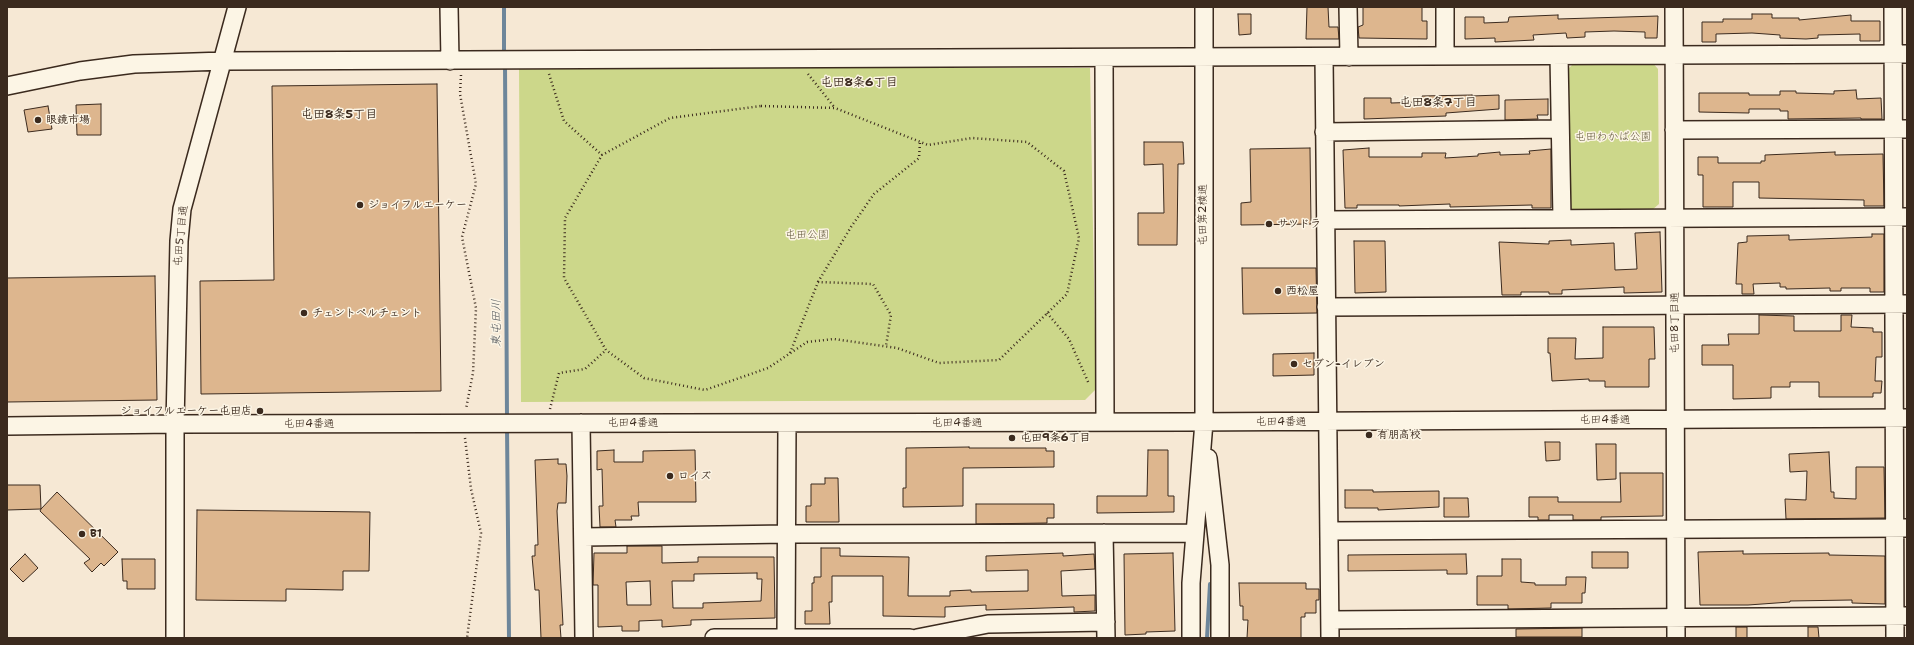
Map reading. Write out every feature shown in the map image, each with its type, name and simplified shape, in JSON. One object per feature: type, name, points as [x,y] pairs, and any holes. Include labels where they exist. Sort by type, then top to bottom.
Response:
[{"type":"street","name":"屯田5丁目通","points":[[176,638],[176,294],[182,209],[224,61],[237,7]]},
{"type":"street","points":[[449,7],[455,67]]},
{"type":"street","name":"屯田第2横通","points":[[1204,7],[1204,422]]},
{"type":"street","points":[[1348,7],[1349,57]]},
{"type":"street","points":[[1445,7],[1445,56]]},
{"type":"street","name":"屯田8丁目通","points":[[1674,7],[1676,638]]},
{"type":"street","points":[[1892,7],[1900,54],[1901,616],[1895,638]]},
{"type":"street","points":[[7,86],[80,71],[134,64],[224,61],[455,67],[491,61],[1900,54]]},
{"type":"street","points":[[1559,56],[1562,219]]},
{"type":"street","points":[[1324,57],[1330,638]]},
{"type":"street","points":[[1104,58],[1105,422]]},
{"type":"street","points":[[1324,132],[1560,129]]},
{"type":"street","points":[[1674,130],[1900,129]]},
{"type":"street","points":[[1325,220],[1900,217]]},
{"type":"street","points":[[1326,307],[1900,304]]},
{"type":"street","name":"屯田4番通","points":[[7,426],[464,423],[1328,422],[1901,418]]},
{"type":"street","points":[[1191,638],[1191,583],[1194,533],[1204,422]]},
{"type":"street","points":[[1204,422],[1220,565],[1220,638]]},
{"type":"street","points":[[581,423],[584,638]]},
{"type":"street","points":[[786,638],[787,423]]},
{"type":"street","points":[[1329,531],[1901,528]]},
{"type":"street","points":[[583,537],[787,534],[1194,533]]},
{"type":"street","points":[[917,638],[988,624],[1106,630],[1104,534]]},
{"type":"street","points":[[1330,620],[1901,616]]},
{"type":"street","points":[[714,638],[910,638]]},
{"type":"path","points":[[796,59],[835,108]]},
{"type":"path","points":[[455,67],[476,184],[462,237],[476,308],[473,373],[464,423],[471,489],[481,533],[468,638]]},
{"type":"path","points":[[548,72],[564,121],[602,155]]},
{"type":"path","points":[[762,106],[835,108],[928,145],[972,138],[1027,142],[1064,171],[1079,238],[1067,294],[999,360],[939,363],[897,348],[834,339],[807,342],[768,368],[704,390],[644,378],[606,350],[564,278],[565,218],[602,155],[670,118],[762,106]]},
{"type":"path","points":[[790,353],[818,282],[851,227],[874,194],[919,158],[920,142]]},
{"type":"path","points":[[818,282],[874,284],[891,315],[886,346]]},
{"type":"path","points":[[1047,313],[1069,339],[1090,388]]},
{"type":"path","points":[[546,423],[559,373],[585,369],[606,350]]},
{"type":"green space","name":"屯田わかば公園","points":[[1651,61],[1658,69],[1659,204],[1652,210],[1573,210],[1568,205],[1568,69],[1575,62]]},
{"type":"green space","name":"屯田公園","points":[[519,68],[1090,68],[1096,389],[1085,400],[521,402]]},
{"type":"building","points":[[1307,7],[1328,7],[1329,27],[1338,27],[1339,39],[1306,39]]},
{"type":"building","points":[[1363,7],[1422,7],[1422,21],[1427,21],[1427,39],[1359,38],[1358,27],[1363,25]]},
{"type":"building","points":[[1238,14],[1251,14],[1251,34],[1239,35]]},
{"type":"building","points":[[1752,14],[1772,14],[1772,18],[1799,18],[1799,20],[1851,15],[1851,21],[1880,21],[1880,41],[1860,41],[1860,34],[1818,35],[1818,38],[1806,39],[1780,38],[1780,35],[1752,33],[1716,34],[1716,42],[1702,42],[1702,22],[1723,22],[1723,19],[1752,19]]},
{"type":"building","points":[[1558,15],[1558,19],[1658,16],[1657,38],[1645,38],[1645,32],[1614,31],[1585,32],[1585,37],[1567,38],[1566,33],[1533,35],[1534,40],[1495,42],[1495,38],[1465,39],[1465,17],[1484,17],[1484,23],[1508,22],[1509,17]]},
{"type":"building","points":[[437,84],[441,391],[201,394],[200,281],[274,280],[272,86]]},
{"type":"building","points":[[1856,90],[1857,99],[1881,98],[1882,119],[1788,119],[1788,111],[1780,111],[1780,109],[1749,109],[1749,113],[1699,112],[1699,93],[1749,93],[1749,95],[1780,95],[1780,91],[1796,91],[1796,93],[1834,94],[1834,91]]},
{"type":"building","points":[[1499,95],[1499,109],[1446,113],[1446,116],[1364,119],[1364,98],[1391,98],[1391,103],[1422,102],[1422,96]]},
{"type":"building","points":[[1548,99],[1548,115],[1537,115],[1538,119],[1505,120],[1505,100]]},
{"type":"building","points":[[101,104],[101,135],[77,135],[76,105]]},
{"type":"building","points":[[48,106],[52,129],[28,132],[24,110]]},
{"type":"building","points":[[1144,142],[1183,142],[1184,164],[1178,164],[1177,245],[1138,245],[1138,213],[1164,213],[1163,164],[1144,165]]},
{"type":"building","points":[[1310,148],[1311,224],[1241,225],[1241,203],[1251,202],[1250,149]]},
{"type":"building","points":[[1369,148],[1369,157],[1422,157],[1422,153],[1446,153],[1445,158],[1478,156],[1478,154],[1500,152],[1500,155],[1530,154],[1529,151],[1551,149],[1551,208],[1532,208],[1532,205],[1450,207],[1450,204],[1399,206],[1357,205],[1357,208],[1345,208],[1343,150]]},
{"type":"building","points":[[1835,152],[1835,155],[1883,154],[1884,206],[1864,206],[1864,200],[1759,198],[1759,182],[1733,182],[1733,207],[1703,207],[1703,175],[1698,175],[1698,157],[1718,157],[1718,163],[1761,163],[1761,161],[1765,161],[1765,155]]},
{"type":"building","points":[[1660,232],[1662,292],[1624,293],[1624,287],[1562,290],[1562,294],[1549,294],[1549,292],[1521,292],[1521,295],[1502,295],[1499,242],[1549,244],[1549,241],[1571,240],[1571,245],[1614,243],[1615,270],[1637,269],[1635,233]]},
{"type":"building","points":[[1872,234],[1884,234],[1884,292],[1870,292],[1870,288],[1841,288],[1841,291],[1830,291],[1830,288],[1786,289],[1786,287],[1780,287],[1780,283],[1753,284],[1754,294],[1742,294],[1742,284],[1736,284],[1738,243],[1747,242],[1747,236],[1789,235],[1789,240],[1872,237]]},
{"type":"building","points":[[1354,241],[1385,241],[1386,292],[1355,293]]},
{"type":"building","points":[[1242,268],[1316,268],[1317,313],[1243,314]]},
{"type":"building","points":[[155,276],[157,400],[7,402],[7,278]]},
{"type":"building","points":[[1759,315],[1794,316],[1794,331],[1841,331],[1841,315],[1852,315],[1851,327],[1873,328],[1873,332],[1882,332],[1882,357],[1876,357],[1875,381],[1882,381],[1881,393],[1873,393],[1873,397],[1819,397],[1819,382],[1790,382],[1790,387],[1771,387],[1771,398],[1733,399],[1733,365],[1702,365],[1702,345],[1729,345],[1728,334],[1759,334]]},
{"type":"building","points":[[1603,327],[1654,327],[1655,359],[1649,359],[1649,387],[1605,387],[1605,381],[1589,381],[1589,379],[1552,381],[1550,353],[1548,353],[1548,338],[1576,338],[1575,359],[1603,358]]},
{"type":"building","name":"セブン-イレブン","points":[[1314,353],[1314,375],[1273,376],[1273,354]]},
{"type":"building","points":[[1545,442],[1560,442],[1560,460],[1546,461]]},
{"type":"building","points":[[1596,444],[1616,444],[1616,479],[1597,480]]},
{"type":"building","points":[[906,448],[1046,448],[1046,451],[1054,451],[1054,467],[963,468],[963,506],[903,507],[903,488],[906,488]]},
{"type":"building","points":[[614,450],[614,462],[643,462],[643,451],[695,450],[696,502],[638,502],[639,516],[631,516],[632,520],[615,520],[616,527],[600,527],[599,506],[603,506],[602,469],[597,470],[597,451]]},
{"type":"building","points":[[1148,450],[1168,450],[1168,496],[1174,496],[1174,512],[1097,513],[1097,496],[1147,496]]},
{"type":"building","points":[[1829,452],[1831,492],[1834,492],[1834,498],[1856,499],[1856,467],[1884,467],[1885,518],[1786,519],[1785,499],[1806,500],[1807,471],[1790,472],[1789,454]]},
{"type":"building","points":[[558,459],[558,464],[566,464],[567,476],[566,503],[558,503],[557,511],[563,625],[560,625],[561,638],[541,638],[539,590],[535,590],[532,556],[535,556],[535,545],[538,545],[535,460]]},
{"type":"building","points":[[1620,473],[1663,473],[1663,516],[1601,517],[1601,520],[1573,520],[1573,515],[1549,515],[1549,520],[1538,520],[1538,517],[1529,517],[1529,497],[1558,497],[1558,502],[1621,502]]},
{"type":"building","points":[[825,478],[838,478],[839,522],[806,522],[806,506],[811,506],[811,484],[825,484]]},
{"type":"building","points":[[7,485],[40,485],[41,509],[7,510]]},
{"type":"building","points":[[1345,490],[1373,490],[1373,492],[1439,491],[1439,507],[1378,510],[1378,508],[1345,508]]},
{"type":"building","name":"B1","points":[[57,492],[118,552],[104,566],[101,563],[92,572],[84,563],[90,559],[40,511]]},
{"type":"building","points":[[1444,498],[1468,498],[1469,517],[1444,517]]},
{"type":"building","points":[[976,504],[1054,504],[1054,518],[1047,518],[1047,523],[976,524]]},
{"type":"building","points":[[197,510],[370,512],[369,571],[343,571],[343,590],[286,589],[286,601],[196,600]]},
{"type":"building","points":[[627,546],[662,546],[662,563],[698,562],[698,557],[774,557],[775,618],[691,620],[691,625],[662,627],[662,620],[639,621],[639,631],[622,631],[622,626],[598,627],[598,585],[593,585],[594,553],[627,553]],"holes":[[[757,573],[757,579],[762,579],[761,601],[703,603],[703,608],[673,608],[672,581],[694,581],[694,574]],[[650,581],[651,605],[627,605],[626,582]]]},
{"type":"building","points":[[821,548],[840,548],[840,556],[909,557],[908,596],[950,596],[950,591],[971,590],[971,592],[1028,591],[1028,570],[986,571],[986,556],[1063,553],[1063,556],[1094,554],[1095,569],[1061,571],[1062,596],[1095,595],[1095,611],[1074,612],[1074,607],[986,610],[986,605],[945,607],[945,617],[883,616],[883,576],[832,576],[832,602],[829,602],[830,624],[805,624],[805,611],[812,611],[812,583],[814,583],[814,577],[821,577]]},
{"type":"building","points":[[1743,551],[1743,554],[1829,553],[1829,555],[1885,556],[1885,604],[1852,603],[1852,600],[1790,601],[1748,605],[1700,605],[1698,552]]},
{"type":"building","points":[[1592,552],[1628,552],[1628,568],[1592,568]]},
{"type":"building","points":[[1173,553],[1175,631],[1146,632],[1146,634],[1125,635],[1124,554]]},
{"type":"building","points":[[25,554],[38,568],[23,582],[10,569]]},
{"type":"building","points":[[1466,554],[1467,574],[1447,574],[1447,570],[1348,571],[1348,555]]},
{"type":"building","points":[[122,559],[155,559],[155,589],[127,589],[127,581],[123,581]]},
{"type":"building","points":[[1502,559],[1521,559],[1521,582],[1535,583],[1535,585],[1566,585],[1566,577],[1586,577],[1585,593],[1582,593],[1582,603],[1551,603],[1551,608],[1508,609],[1508,605],[1477,605],[1477,576],[1502,576]]},
{"type":"building","points":[[1239,583],[1306,583],[1306,589],[1319,589],[1319,600],[1316,600],[1316,613],[1305,613],[1305,617],[1301,617],[1301,638],[1247,638],[1248,620],[1243,620],[1243,606],[1240,606]]},
{"type":"building","points":[[1736,627],[1747,627],[1747,638],[1736,638]]},
{"type":"building","points":[[1808,627],[1818,627],[1819,638],[1808,638]]},
{"type":"building","points":[[1582,628],[1582,637],[1516,637],[1516,629]]},
{"type":"waterway","name":"東屯田川","points":[[504,7],[504,57]]},
{"type":"waterway","name":"東屯田川","points":[[505,63],[507,419]]},
{"type":"waterway","name":"東屯田川","points":[[507,427],[509,638]]},
{"type":"waterway","points":[[1207,638],[1210,584]]},
{"type":"place","name":"眼鏡市場","points":[[38,120]]},
{"type":"place","name":"ジョイフルエーケー","points":[[360,205]]},
{"type":"place","name":"サツドラ","points":[[1269,224]]},
{"type":"place","name":"西松屋","points":[[1278,291]]},
{"type":"place","name":"チェントペルチェント","points":[[304,313]]},
{"type":"place","name":"セブン-イレブン","points":[[1294,364]]},
{"type":"place","name":"ジョイフルエーケー屯田店","points":[[260,411]]},
{"type":"place","name":"有朋高校","points":[[1369,435]]},
{"type":"place","name":"屯田9条6丁目","points":[[1012,438]]},
{"type":"place","name":"ロイズ","points":[[670,476]]},
{"type":"place","name":"B1","points":[[82,534]]},
{"type":"district","name":"屯田8条6丁目","points":[[859,83]]},
{"type":"district","name":"屯田8条7丁目","points":[[1438,103]]},
{"type":"district","name":"屯田8条5丁目","points":[[339,115]]}]
